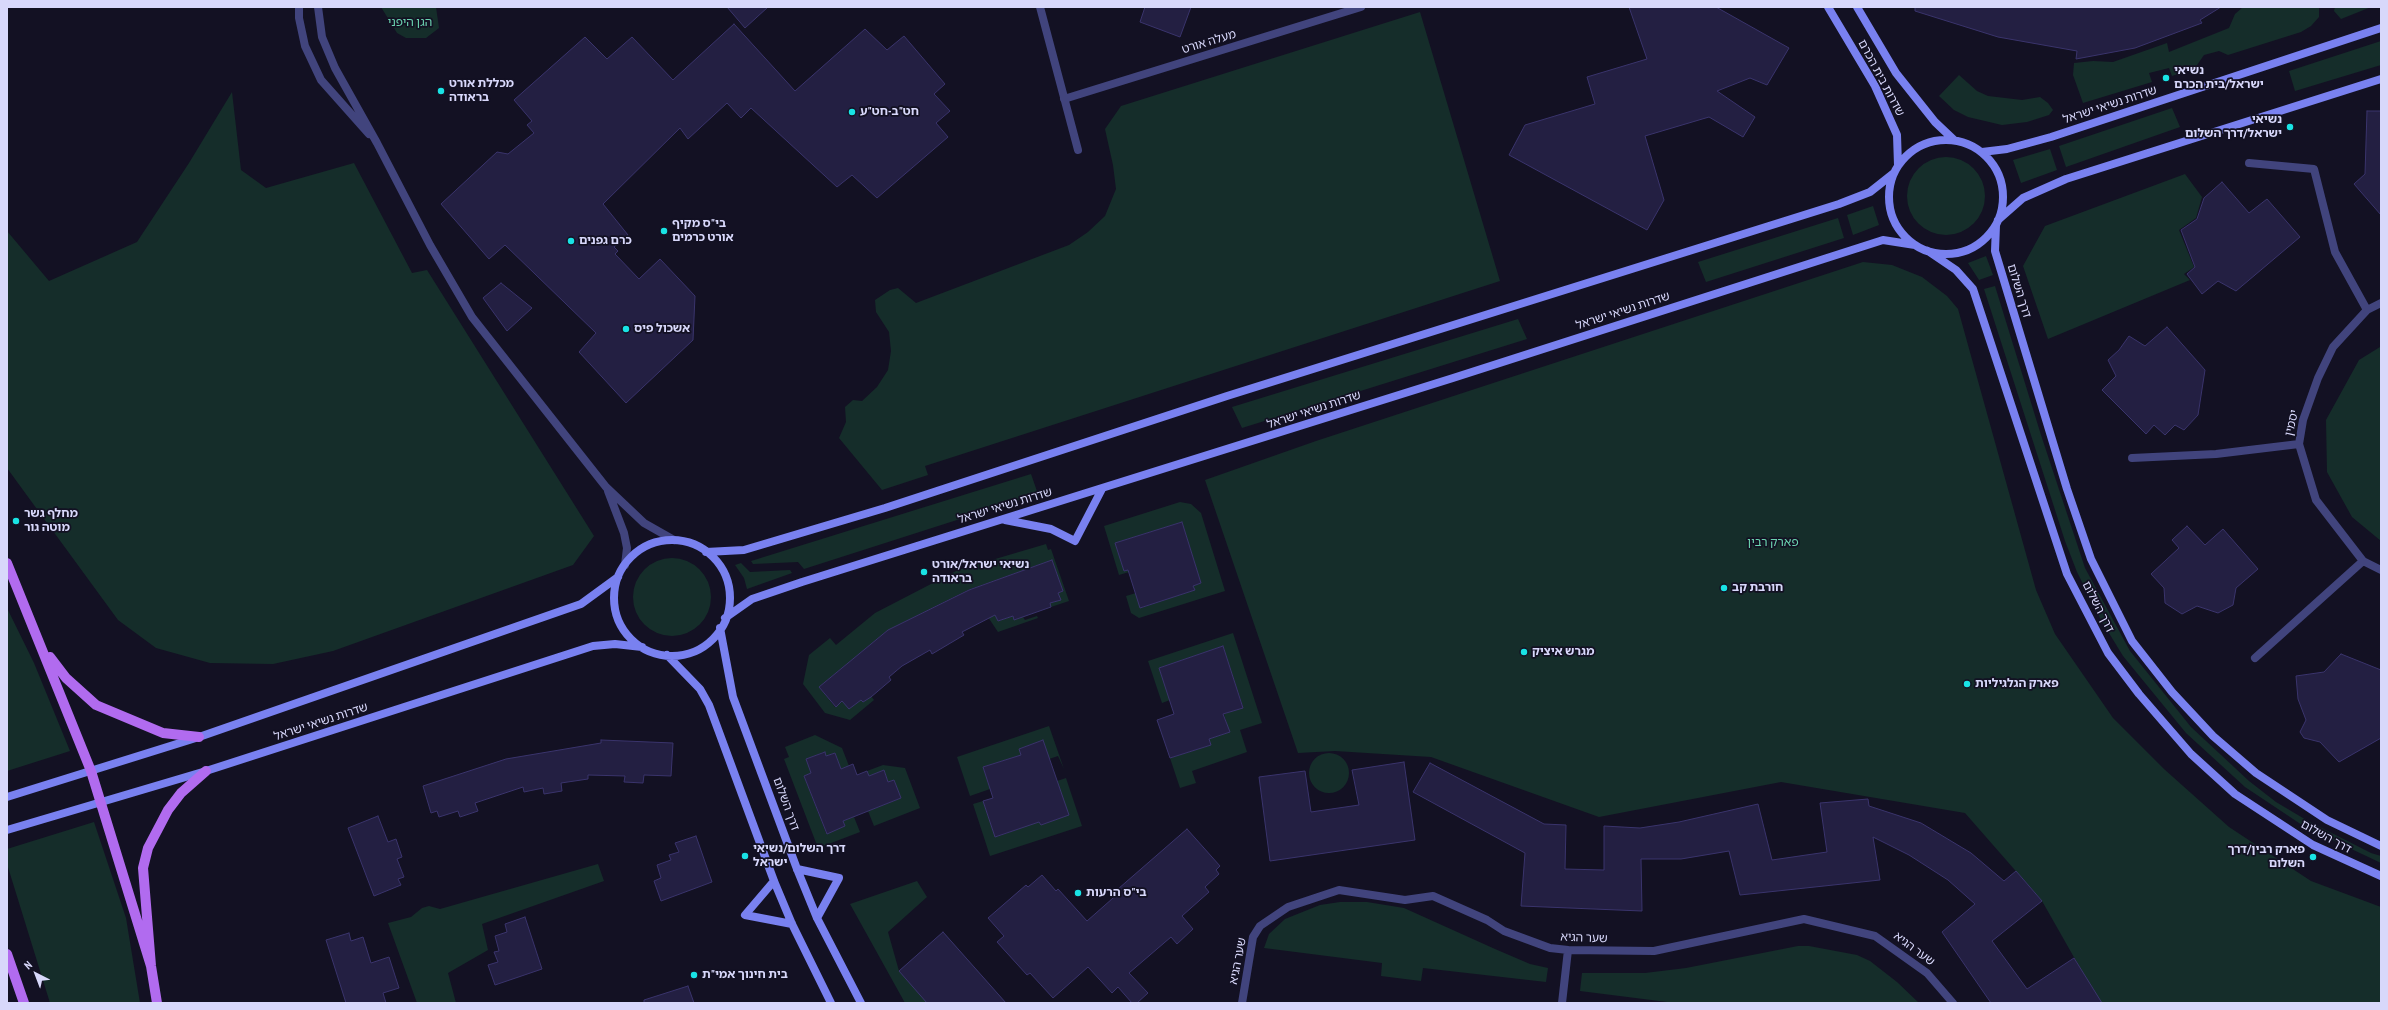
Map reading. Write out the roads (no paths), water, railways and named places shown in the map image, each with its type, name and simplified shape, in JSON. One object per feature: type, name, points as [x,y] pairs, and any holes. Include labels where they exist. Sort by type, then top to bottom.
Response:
[{"type":"main road","name":"שדרות בית הכרם","points":[[1828,7],[1875,86],[1897,135],[1898,165]]},
{"type":"main road","name":"שדרות בית הכרם","points":[[1857,7],[1896,72],[1930,116],[1954,140]]},
{"type":"main road","name":"שדרות נשיאי ישראל","points":[[1982,152],[2007,149],[2051,137],[2381,28]]},
{"type":"main road","points":[[1997,222],[2003,206],[2003,186],[1995,167],[1982,152],[1969,144],[1954,140],[1931,142],[1918,147],[1898,165],[1894,173],[1889,197],[1891,211],[1904,236],[1915,245],[1928,251],[1942,254],[1956,253],[1971,248],[1984,240],[1997,222],[2023,198],[2066,179],[2381,79]]},
{"type":"main road","points":[[706,552],[744,550],[885,508],[1227,396],[1839,204],[1870,192],[1894,173]]},
{"type":"main road","name":"דרך השלום","points":[[1997,222],[1995,251],[2067,489],[2091,560],[2132,641],[2172,692],[2213,736],[2256,773],[2327,820],[2381,846]]},
{"type":"main road","name":"שדרות נשיאי ישראל","points":[[725,618],[752,599],[793,585],[1102,489],[1883,240],[1915,245]]},
{"type":"main road","name":"דרך השלום","points":[[1928,251],[1956,270],[1973,289],[2067,574],[2108,652],[2139,694],[2191,754],[2235,794],[2313,845],[2381,876]]},
{"type":"main road","points":[[1003,520],[1051,529],[1075,541],[1102,489]]},
{"type":"main road","points":[[674,540],[686,542],[706,552],[718,562],[728,585],[730,597],[725,618],[720,628],[704,645],[691,652],[667,655],[642,647],[628,636],[616,615],[614,591],[618,577],[625,565],[638,551],[648,545],[674,540]]},
{"type":"main road","points":[[7,564],[91,771],[151,966]]},
{"type":"main road","name":"שדרות נשיאי ישראל","points":[[7,797],[199,737],[581,604],[618,577]]},
{"type":"main road","name":"דרך השלום","points":[[720,628],[733,697],[797,869],[817,918],[861,1003]]},
{"type":"main road","name":"שדרות נשיאי ישראל","points":[[7,830],[70,810],[206,771],[593,646],[615,644],[642,647]]},
{"type":"main road","points":[[41,645],[66,678],[96,705],[163,733],[199,737]]},
{"type":"main road","points":[[667,655],[700,689],[709,706],[774,881],[792,924],[831,1003]]},
{"type":"main road","points":[[157,1003],[151,966],[144,889],[144,868],[148,848],[168,810],[181,793],[206,771]]},
{"type":"main road","points":[[797,869],[839,878],[817,918]]},
{"type":"main road","points":[[774,881],[745,915],[792,924]]},
{"type":"main road","points":[[7,954],[24,1003]]},
{"type":"street","points":[[299,7],[299,18],[305,46],[321,80],[377,143]]},
{"type":"street","points":[[318,7],[322,37],[335,68],[377,143],[430,244],[472,317],[606,487],[644,523],[674,540]]},
{"type":"street","points":[[1040,7],[1078,150]]},
{"type":"street","name":"מעלה אורט","points":[[1064,99],[1361,7]]},
{"type":"street","points":[[2249,163],[2314,169],[2335,252],[2367,310]]},
{"type":"street","name":"יסמין","points":[[2381,304],[2367,310],[2333,348],[2318,378],[2303,420],[2299,444],[2316,500],[2363,561],[2381,570]]},
{"type":"street","points":[[2132,458],[2216,454],[2299,444]]},
{"type":"street","points":[[606,487],[624,533],[626,548],[625,565]]},
{"type":"street","points":[[2255,658],[2363,561]]},
{"type":"street","name":"שער הגיא","points":[[1242,1003],[1253,937],[1260,926],[1280,911],[1296,903],[1339,890],[1405,900],[1434,896],[1487,920],[1504,931],[1550,948],[1568,950],[1654,951],[1804,919],[1875,936],[1927,972],[1953,1003]]},
{"type":"street","points":[[1562,1003],[1568,950]]},
{"type":"place","name":"נשיאי ישראל/בית הכרם","points":[[2166,78]]},
{"type":"place","name":"מכללת אורט בראודה","points":[[441,91]]},
{"type":"place","name":"חט\"ב-חט\"ע","points":[[852,112]]},
{"type":"place","name":"נשיאי ישראל/דרך השלום","points":[[2290,127]]},
{"type":"place","name":"בי\"ס מקיף אורט כרמים","points":[[664,231]]},
{"type":"place","name":"כרם גפנים","points":[[571,241]]},
{"type":"place","name":"אשכול פיס","points":[[626,329]]},
{"type":"place","name":"מחלף גשר מוטה גור","points":[[16,521]]},
{"type":"place","name":"נשיאי ישראל/אורט בראודה","points":[[924,572]]},
{"type":"place","name":"חורבת קב","points":[[1724,588]]},
{"type":"place","name":"מגרש איציק","points":[[1524,652]]},
{"type":"place","name":"פארק הגלגיליות","points":[[1967,684]]},
{"type":"place","name":"דרך השלום/נשיאי ישראל","points":[[745,856]]},
{"type":"place","name":"פארק רבין/דרך השלום","points":[[2313,857]]},
{"type":"place","name":"בי\"ס הרעות","points":[[1078,893]]},
{"type":"place","name":"בית חינוך אמי\"ת","points":[[694,975]]},
{"type":"park label","name":"הגן היפני","points":[[410,23]]},
{"type":"park label","name":"פארק רבין","points":[[1773,543]]}]
